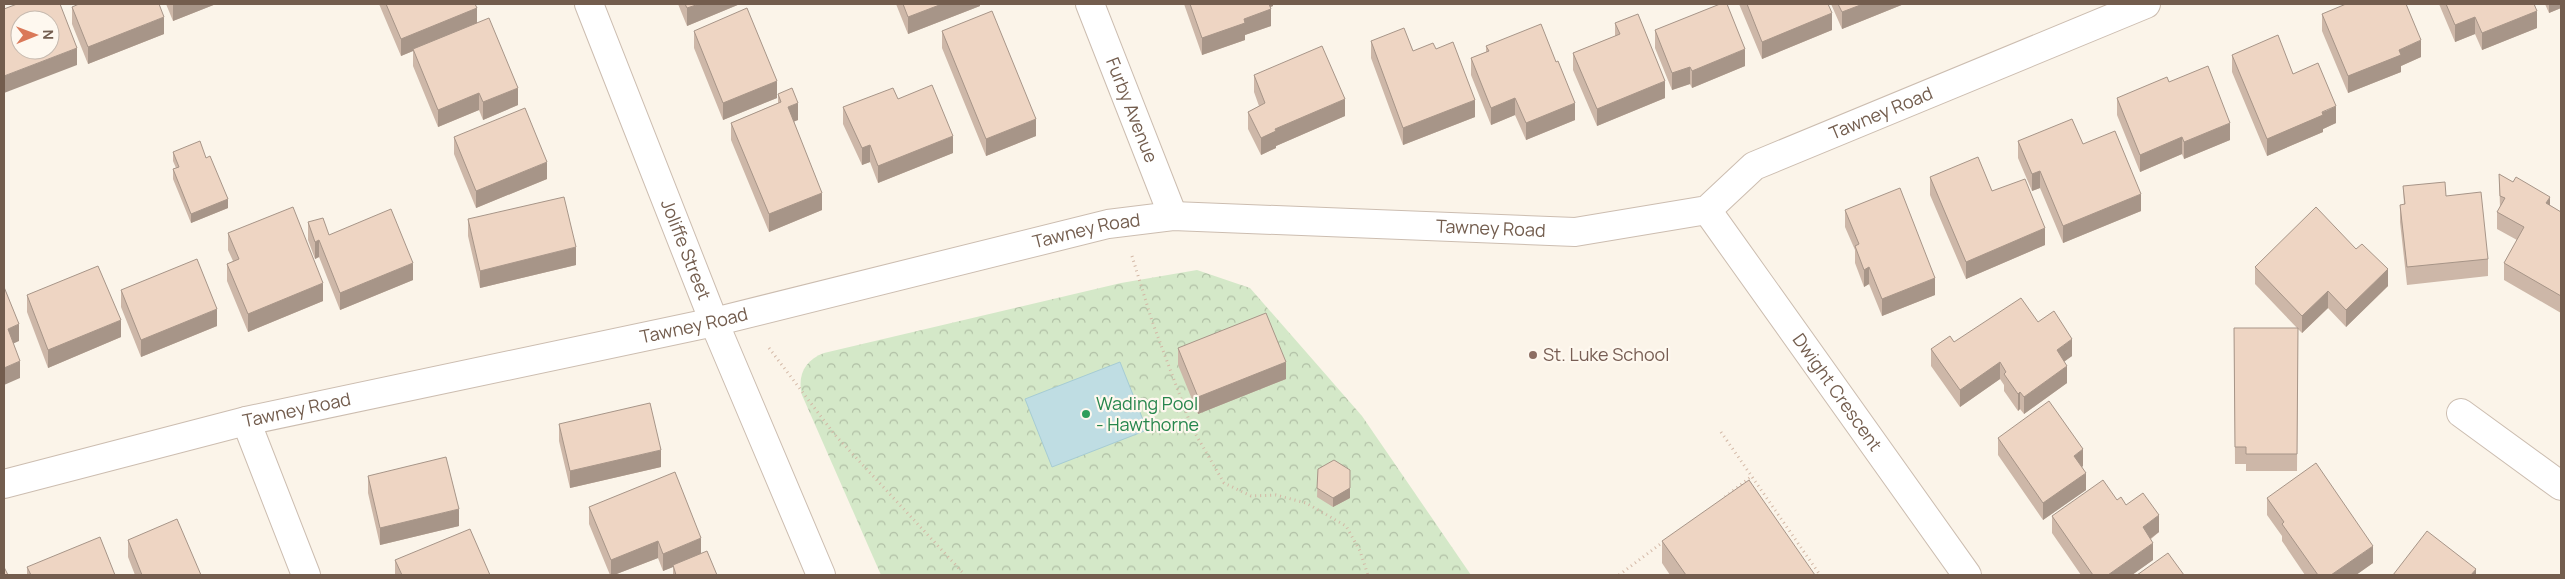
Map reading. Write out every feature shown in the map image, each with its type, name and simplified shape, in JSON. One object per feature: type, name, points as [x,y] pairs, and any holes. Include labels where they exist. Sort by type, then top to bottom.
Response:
[{"type":"street","name":"Joliffe Street","points":[[589,4],[714,322],[821,575]]},
{"type":"street","name":"Furby Avenue","points":[[1090,4],[1174,216]]},
{"type":"street","name":"Tawney Road","points":[[4,484],[246,421],[714,322],[1121,222],[1174,216],[1576,232],[1707,210],[1754,166],[2146,4]]},
{"type":"street","name":"Dwight Crescent","points":[[1707,210],[1967,575]]},
{"type":"street","points":[[2461,413],[2561,486]]},
{"type":"street","points":[[246,421],[306,575]]},
{"type":"path","points":[[1121,222],[1152,321],[1192,428],[1224,483],[1252,496],[1276,494],[1306,503],[1346,526],[1360,551],[1368,575]]},
{"type":"path","points":[[769,348],[835,435],[965,575]]},
{"type":"path","points":[[1721,432],[1820,575]]},
{"type":"path","points":[[1721,500],[1752,476]]},
{"type":"path","points":[[1619,575],[1666,540]]},
{"type":"green space","points":[[1197,270],[1250,288],[1362,416],[1471,575],[881,575],[802,395],[801,381],[807,364],[824,353],[1121,283]]},
{"type":"water","name":"Wading Pool - Hawthorne","points":[[1120,362],[1147,430],[1052,467],[1025,399]]},
{"type":"building","points":[[17,4],[60,4],[77,48],[60,55],[60,10],[10,10],[10,60],[46,60],[4,76],[4,9]]},
{"type":"building","points":[[79,4],[159,4],[164,17],[88,47],[72,7]]},
{"type":"building","points":[[386,4],[475,4],[477,8],[401,39]]},
{"type":"building","points":[[685,4],[699,4],[687,8]]},
{"type":"building","points":[[903,4],[942,4],[908,17]]},
{"type":"building","points":[[1190,4],[1269,4],[1271,9],[1244,19],[1245,23],[1202,38]]},
{"type":"building","points":[[1720,4],[1727,4],[1745,49],[1692,71],[1690,67],[1672,73],[1655,30]]},
{"type":"building","points":[[1747,4],[1828,4],[1832,13],[1762,42]]},
{"type":"building","points":[[1838,4],[1863,4],[1842,12]]},
{"type":"building","points":[[2346,4],[2406,4],[2421,40],[2399,50],[2401,55],[2348,76],[2322,14]]},
{"type":"building","points":[[2446,4],[2534,4],[2537,11],[2482,33],[2475,17],[2455,25]]},
{"type":"building","points":[[747,8],[777,81],[723,103],[694,31]]},
{"type":"building","points":[[992,11],[1036,119],[986,139],[942,31]]},
{"type":"building","points":[[1638,14],[1665,81],[1597,109],[1573,53],[1620,34],[1615,23]]},
{"type":"building","points":[[489,18],[518,88],[483,102],[479,93],[438,110],[413,49]]},
{"type":"building","points":[[1541,24],[1575,103],[1526,123],[1515,98],[1491,108],[1471,58],[1489,51],[1486,46]]},
{"type":"building","points":[[1404,28],[1413,51],[1433,43],[1436,49],[1453,42],[1475,100],[1403,128],[1371,41]]},
{"type":"building","points":[[2278,35],[2293,74],[2318,63],[2336,106],[2322,112],[2323,115],[2267,139],[2232,55]]},
{"type":"building","points":[[1322,46],[1345,99],[1275,129],[1276,131],[1261,138],[1248,112],[1265,103],[1254,75]]},
{"type":"building","points":[[2208,66],[2230,123],[2184,142],[2182,137],[2140,155],[2117,98],[2167,77],[2169,82]]},
{"type":"building","points":[[932,85],[953,136],[878,166],[870,145],[862,148],[843,107],[893,88],[898,99]]},
{"type":"building","points":[[792,88],[798,103],[788,107],[822,193],[769,214],[731,123],[781,102],[778,94]]},
{"type":"building","points":[[525,108],[547,162],[476,191],[454,137]]},
{"type":"building","points":[[2072,119],[2083,144],[2115,131],[2141,194],[2063,226],[2040,171],[2032,174],[2018,141]]},
{"type":"building","points":[[200,141],[206,158],[210,156],[228,199],[191,214],[173,169],[179,167],[173,152]]},
{"type":"building","points":[[1978,157],[1992,191],[2025,179],[2045,228],[1966,262],[1930,177]]},
{"type":"building","points":[[2499,174],[2513,182],[2516,177],[2550,197],[2546,203],[2561,212],[2561,296],[2504,263],[2524,227],[2497,212],[2505,198],[2500,196]]},
{"type":"building","points":[[2445,182],[2446,196],[2481,192],[2488,259],[2407,267],[2400,205],[2405,204],[2403,186]]},
{"type":"building","points":[[1900,188],[1935,278],[1882,299],[1869,267],[1864,270],[1855,246],[1859,244],[1845,210]]},
{"type":"building","points":[[564,197],[576,247],[480,271],[468,219]]},
{"type":"building","points":[[293,207],[323,283],[248,314],[227,264],[239,259],[228,233]]},
{"type":"building","points":[[2316,207],[2356,249],[2362,244],[2388,269],[2346,310],[2328,291],[2302,316],[2255,267]]},
{"type":"building","points":[[391,209],[413,263],[340,293],[319,240],[315,242],[308,222],[323,218],[329,235]]},
{"type":"building","points":[[197,259],[217,309],[141,340],[121,290]]},
{"type":"building","points":[[98,266],[121,320],[48,350],[27,295]]},
{"type":"building","points":[[4,287],[19,324],[8,329],[20,361],[4,368]]},
{"type":"building","points":[[2021,298],[2038,322],[2054,311],[2072,339],[2057,350],[2067,366],[2024,397],[2020,392],[2018,394],[2004,374],[2006,372],[2000,362],[1960,390],[1931,349],[1950,336],[1954,342]]},
{"type":"building","points":[[1266,313],[1286,362],[1198,397],[1178,348]]},
{"type":"building","points":[[2234,328],[2298,328],[2297,454],[2246,454],[2246,447],[2235,447]]},
{"type":"building","points":[[2049,401],[2083,449],[2074,456],[2086,473],[2043,503],[1998,438]]},
{"type":"building","points":[[650,403],[661,450],[570,471],[559,424]]},
{"type":"building","points":[[446,457],[459,509],[380,528],[368,476]]},
{"type":"building","points":[[1334,460],[1350,470],[1350,488],[1333,498],[1317,488],[1318,469]]},
{"type":"building","points":[[2316,463],[2373,546],[2331,575],[2318,575],[2282,524],[2284,522],[2267,498]]},
{"type":"building","points":[[675,472],[701,538],[663,554],[658,541],[611,560],[589,507]]},
{"type":"building","points":[[1749,480],[1815,575],[1686,575],[1662,541]]},
{"type":"building","points":[[2103,480],[2117,500],[2121,497],[2126,505],[2143,493],[2159,515],[2143,527],[2153,543],[2108,575],[2093,575],[2052,516]]},
{"type":"building","points":[[177,519],[201,575],[142,575],[128,540]]},
{"type":"building","points":[[470,529],[490,575],[402,575],[395,560]]},
{"type":"building","points":[[2427,531],[2476,569],[2471,575],[2393,575]]},
{"type":"building","points":[[100,537],[115,575],[31,575],[27,567]]},
{"type":"building","points":[[707,551],[717,575],[676,575],[673,565]]},
{"type":"building","points":[[2168,553],[2184,575],[2137,575]]},
{"type":"building","points":[[4,567],[8,575],[4,575]]},
{"type":"place","name":"St. Luke School","points":[[1533,355]]},
{"type":"place","name":"Wading Pool - Hawthorne","points":[[1086,414]]}]
